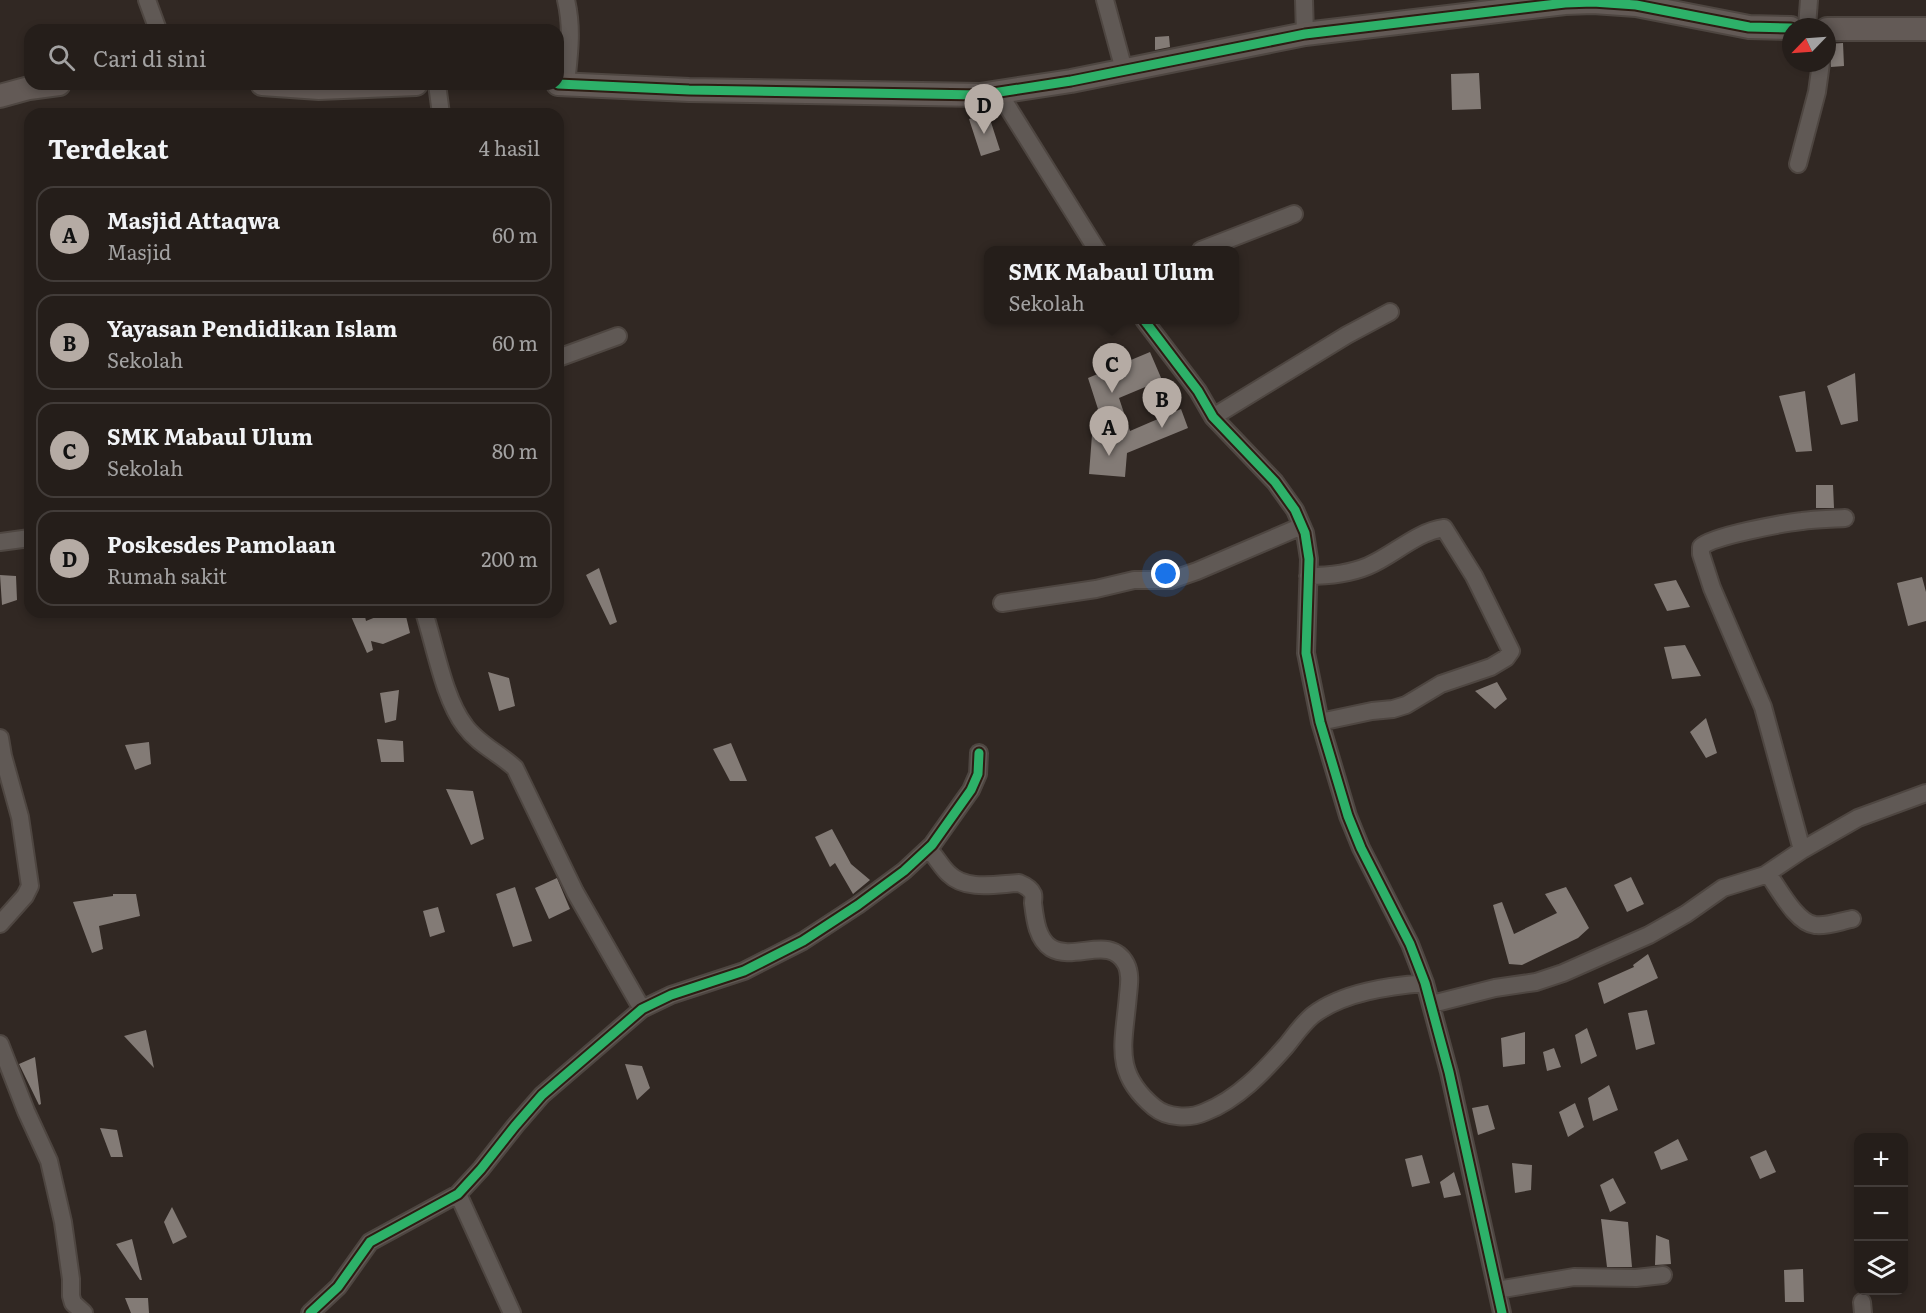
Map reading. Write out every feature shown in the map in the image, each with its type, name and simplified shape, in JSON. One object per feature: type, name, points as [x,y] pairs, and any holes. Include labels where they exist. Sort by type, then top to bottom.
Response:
[{"type":"street","points":[[147,0],[156,24]]},
{"type":"street","points":[[564,76],[571,46],[570,17],[566,0]]},
{"type":"street","points":[[1105,0],[1124,70]]},
{"type":"street","points":[[1304,0],[1305,34]]},
{"type":"street","points":[[1808,18],[1809,0]]},
{"type":"street","points":[[564,84],[700,90],[980,95],[1124,70],[1305,34],[1593,1],[1636,4],[1749,27],[1782,28]]},
{"type":"street","points":[[1836,29],[1926,29]]},
{"type":"street","points":[[1798,164],[1817,92],[1820,72]]},
{"type":"street","points":[[0,96],[24,89]]},
{"type":"street","points":[[438,90],[440,108]]},
{"type":"street","points":[[999,93],[1095,246]]},
{"type":"street","points":[[1211,246],[1294,214]]},
{"type":"street","points":[[1213,417],[1337,341],[1390,312]]},
{"type":"street","points":[[1147,324],[1198,391],[1213,417],[1275,482],[1295,510],[1302,526],[1309,559],[1306,653],[1320,722],[1360,848],[1410,944],[1432,1004],[1502,1313]]},
{"type":"street","points":[[564,356],[618,336]]},
{"type":"street","points":[[1802,850],[1763,707],[1712,588],[1701,554],[1701,547],[1712,541],[1772,527],[1809,520],[1845,518]]},
{"type":"street","points":[[1002,603],[1096,589],[1134,580],[1171,580],[1302,526]]},
{"type":"street","points":[[1308,576],[1343,574],[1370,565],[1406,543],[1444,528],[1474,576],[1511,651],[1491,667],[1441,684],[1406,705],[1320,722]]},
{"type":"street","points":[[0,542],[24,539]]},
{"type":"street","points":[[426,618],[454,709],[465,727],[480,742],[515,768],[575,892],[642,1009]]},
{"type":"street","points":[[0,738],[20,817],[30,886],[25,896],[0,924]]},
{"type":"street","points":[[310,1313],[338,1287],[370,1242],[458,1194],[542,1095],[642,1009],[671,995],[744,971],[803,941],[904,871],[928,849],[971,790],[978,774],[979,753]]},
{"type":"street","points":[[1432,1004],[1496,988],[1536,982],[1563,973],[1649,935],[1686,914],[1723,888],[1768,874],[1802,850],[1858,818],[1926,794]]},
{"type":"street","points":[[928,849],[938,858],[947,873],[958,882],[969,884],[1019,883],[1026,886],[1033,894],[1038,930],[1044,942],[1053,949],[1066,952],[1115,951],[1121,956],[1129,975],[1123,1044],[1126,1074],[1138,1094],[1162,1114],[1187,1116],[1203,1113],[1220,1105],[1267,1068],[1313,1015],[1338,1002],[1383,986],[1425,983]]},
{"type":"street","points":[[1768,874],[1790,906],[1807,922],[1815,925],[1852,920]]},
{"type":"street","points":[[0,1044],[26,1111],[49,1161],[63,1222],[71,1279],[71,1296],[73,1303],[84,1313]]},
{"type":"street","points":[[458,1194],[512,1313]]},
{"type":"street","points":[[1497,1290],[1574,1277],[1636,1278],[1663,1275]]},
{"type":"building","points":[[1169,36],[1170,47],[1155,50],[1155,37]]},
{"type":"building","points":[[1836,43],[1843,43],[1844,66],[1836,67]]},
{"type":"building","points":[[1479,73],[1481,109],[1452,110],[1451,74]]},
{"type":"building","points":[[988,113],[1000,150],[981,156],[969,119]]},
{"type":"building","points":[[1150,352],[1162,380],[1119,398],[1130,431],[1181,409],[1188,428],[1127,453],[1125,477],[1089,474],[1092,435],[1107,437],[1088,378]]},
{"type":"building","points":[[1855,373],[1858,421],[1841,425],[1827,386]]},
{"type":"building","points":[[1805,391],[1812,451],[1796,452],[1779,396]]},
{"type":"building","points":[[1816,485],[1833,485],[1834,508],[1816,508]]},
{"type":"building","points":[[599,568],[617,622],[610,625],[586,575]]},
{"type":"building","points":[[0,575],[16,576],[17,600],[2,605]]},
{"type":"building","points":[[1922,577],[1926,592],[1926,621],[1908,626],[1897,583]]},
{"type":"building","points":[[1676,580],[1690,607],[1667,611],[1654,584]]},
{"type":"building","points":[[352,618],[365,618],[366,621],[373,618],[406,618],[410,633],[383,644],[371,641],[373,650],[367,653]]},
{"type":"building","points":[[1685,645],[1701,676],[1672,679],[1664,647]]},
{"type":"building","points":[[488,672],[509,678],[515,706],[499,711]]},
{"type":"building","points":[[1497,682],[1507,699],[1495,709],[1475,691]]},
{"type":"building","points":[[399,690],[396,720],[385,723],[380,693]]},
{"type":"building","points":[[1706,718],[1717,753],[1706,758],[1690,732]]},
{"type":"building","points":[[377,739],[403,741],[404,762],[381,762]]},
{"type":"building","points":[[149,742],[151,764],[135,770],[125,745]]},
{"type":"building","points":[[731,743],[747,781],[730,781],[713,749]]},
{"type":"building","points":[[446,789],[473,791],[484,839],[471,845]]},
{"type":"building","points":[[832,829],[851,864],[870,880],[853,894],[835,863],[830,867],[815,837]]},
{"type":"building","points":[[1631,877],[1644,904],[1627,912],[1614,885]]},
{"type":"building","points":[[557,878],[570,909],[549,919],[535,888]]},
{"type":"building","points":[[515,887],[532,941],[513,947],[496,894]]},
{"type":"building","points":[[1566,887],[1589,928],[1578,938],[1522,965],[1509,964],[1493,905],[1502,902],[1514,934],[1557,913],[1545,894]]},
{"type":"building","points":[[113,894],[136,894],[140,916],[99,926],[103,949],[92,953],[73,902],[113,896]]},
{"type":"building","points":[[438,907],[445,932],[430,937],[423,911]]},
{"type":"building","points":[[1648,954],[1658,978],[1604,1004],[1598,983],[1634,967],[1633,965]]},
{"type":"building","points":[[1647,1010],[1655,1044],[1636,1050],[1628,1013]]},
{"type":"building","points":[[1587,1028],[1597,1056],[1581,1064],[1575,1035]]},
{"type":"building","points":[[146,1030],[154,1068],[124,1036]]},
{"type":"building","points":[[1525,1032],[1525,1064],[1503,1067],[1501,1038]]},
{"type":"building","points":[[1554,1048],[1561,1067],[1547,1071],[1543,1052]]},
{"type":"building","points":[[35,1057],[41,1104],[39,1105],[19,1064]]},
{"type":"building","points":[[625,1064],[642,1066],[650,1088],[637,1100]]},
{"type":"building","points":[[1609,1085],[1618,1110],[1593,1121],[1588,1098]]},
{"type":"building","points":[[1575,1103],[1584,1127],[1568,1137],[1559,1112]]},
{"type":"building","points":[[1488,1105],[1495,1129],[1478,1135],[1472,1108]]},
{"type":"building","points":[[100,1128],[117,1130],[123,1157],[111,1157]]},
{"type":"building","points":[[1678,1139],[1688,1160],[1661,1170],[1654,1152]]},
{"type":"building","points":[[1766,1150],[1776,1172],[1760,1179],[1750,1157]]},
{"type":"building","points":[[1422,1155],[1430,1183],[1412,1187],[1405,1159]]},
{"type":"building","points":[[1512,1163],[1532,1165],[1531,1190],[1515,1193]]},
{"type":"building","points":[[1454,1172],[1461,1195],[1444,1198],[1440,1182]]},
{"type":"building","points":[[1613,1178],[1626,1203],[1610,1212],[1600,1185]]},
{"type":"building","points":[[172,1207],[187,1237],[173,1244],[164,1222]]},
{"type":"building","points":[[1601,1219],[1628,1222],[1632,1267],[1607,1267]]},
{"type":"building","points":[[1656,1235],[1669,1240],[1671,1264],[1655,1265]]},
{"type":"building","points":[[132,1239],[142,1280],[116,1244]]},
{"type":"building","points":[[1803,1269],[1804,1302],[1785,1302],[1784,1270]]},
{"type":"building","points":[[125,1298],[148,1298],[149,1313],[131,1313]]},
{"type":"cycle path","points":[[564,84],[689,90],[980,95],[1071,81],[1305,34],[1565,3],[1636,5],[1749,27],[1782,28]]},
{"type":"cycle path","points":[[1147,324],[1198,391],[1213,417],[1275,482],[1295,510],[1305,533],[1309,559],[1306,653],[1320,722],[1348,816],[1361,848],[1410,944],[1425,983],[1449,1072],[1502,1313]]},
{"type":"cycle path","points":[[310,1313],[338,1287],[370,1242],[458,1194],[542,1095],[642,1009],[671,995],[744,971],[803,941],[904,871],[932,845],[971,790],[978,774],[979,753]]},
{"type":"place","name":"Poskesdes Pamolaan","points":[[984,134]]},
{"type":"place","name":"SMK Mabaul Ulum","points":[[1112,393]]},
{"type":"place","name":"Yayasan Pendidikan Islam","points":[[1162,428]]},
{"type":"place","name":"Masjid Attaqwa","points":[[1109,456]]}]
